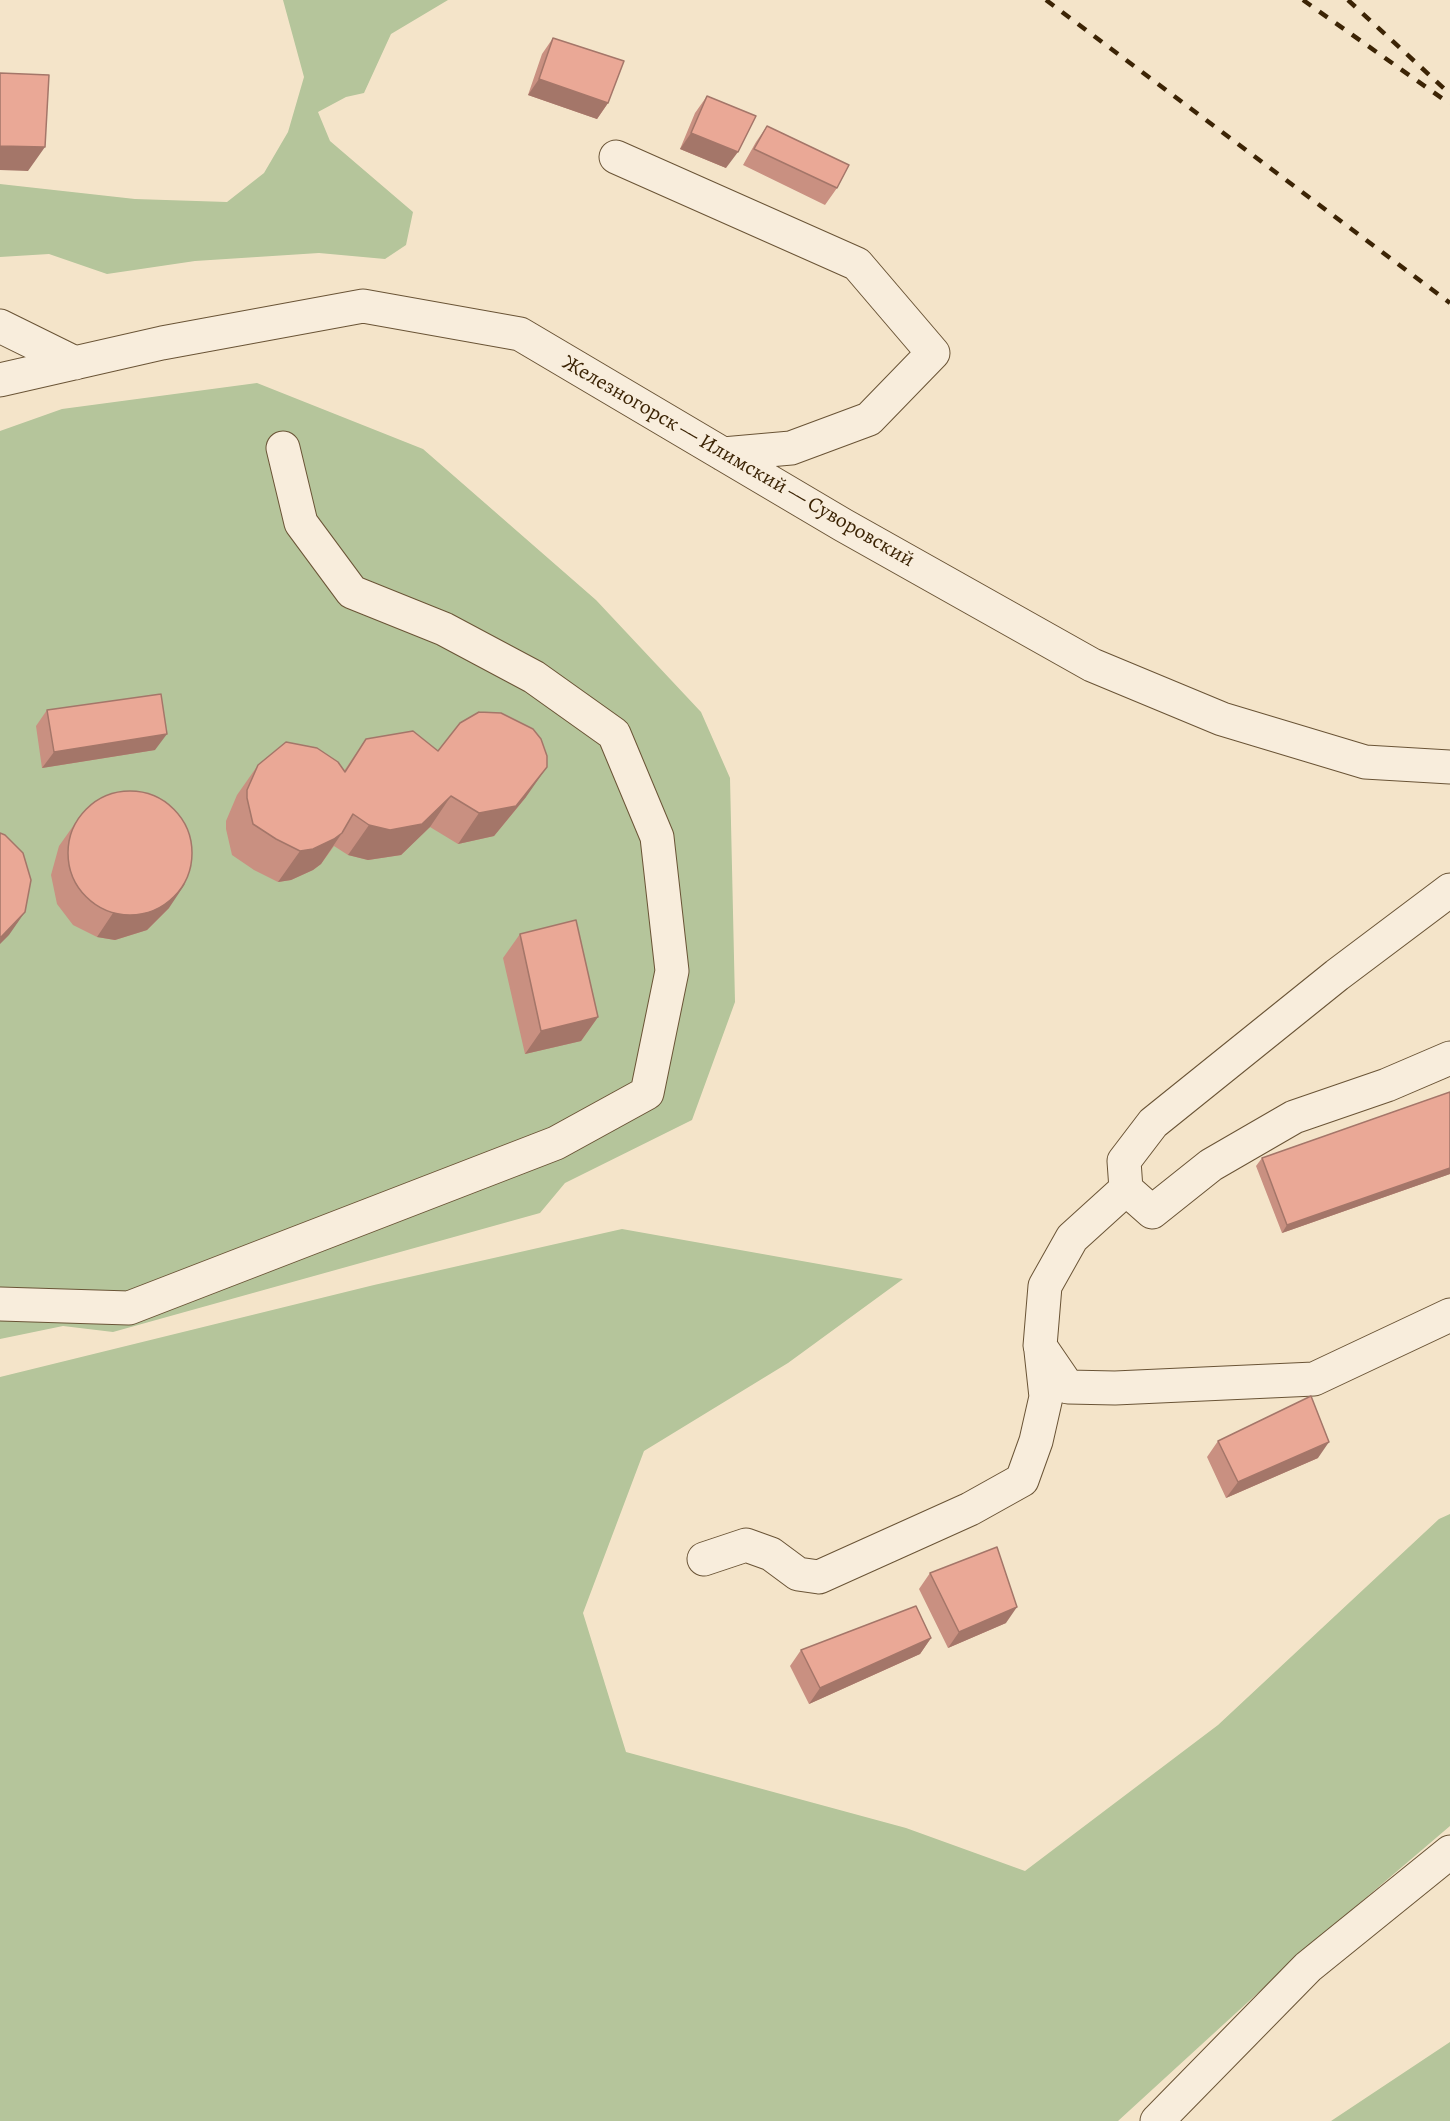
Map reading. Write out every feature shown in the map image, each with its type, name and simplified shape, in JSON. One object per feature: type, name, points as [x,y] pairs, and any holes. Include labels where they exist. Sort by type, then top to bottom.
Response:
[{"type":"street","points":[[616,158],[857,264],[933,353],[869,419],[791,448],[723,454]]},
{"type":"street","name":"Железногорск — Илимский — Суворовский","points":[[0,380],[162,343],[363,306],[520,334],[843,525],[1092,665],[1222,719],[1365,762],[1450,767]]},
{"type":"street","points":[[0,326],[75,363]]},
{"type":"street","points":[[0,1304],[129,1308],[556,1143],[648,1093],[672,971],[657,837],[614,734],[534,677],[444,628],[352,592],[301,523],[283,448]]},
{"type":"street","points":[[1450,890],[1337,975],[1153,1123],[1124,1161],[1126,1189],[1152,1212],[1211,1165],[1293,1117],[1387,1085],[1450,1058]]},
{"type":"street","points":[[704,1559],[746,1545],[771,1554],[798,1574],[819,1576],[970,1509],[1022,1480],[1036,1441],[1046,1397],[1040,1346],[1045,1286],[1072,1238],[1126,1189]]},
{"type":"street","points":[[1040,1346],[1068,1386],[1115,1388],[1314,1379],[1450,1315]]},
{"type":"street","points":[[1157,2121],[1308,1966],[1450,1852]]},
{"type":"green space","points":[[283,0],[448,0],[391,34],[364,93],[346,97],[318,112],[330,141],[413,212],[406,245],[385,259],[319,253],[195,261],[107,274],[49,254],[0,257],[0,184],[135,199],[227,202],[264,173],[288,132],[304,77]]},
{"type":"green space","points":[[257,383],[423,449],[596,600],[701,712],[730,778],[735,1002],[692,1120],[565,1183],[540,1213],[113,1332],[63,1326],[0,1339],[0,431],[62,409]]},
{"type":"green space","points":[[622,1229],[903,1279],[788,1363],[644,1451],[583,1613],[626,1752],[906,1828],[1025,1871],[1218,1725],[1439,1519],[1450,1514],[1450,1826],[1307,1948],[1118,2121],[0,2121],[0,1377],[374,1285]]},
{"type":"green space","points":[[1450,2042],[1450,2121],[1331,2121]]},
{"type":"building","points":[[553,38],[624,61],[608,103],[539,79]]},
{"type":"building","points":[[0,73],[49,75],[45,147],[0,146]]},
{"type":"building","points":[[707,96],[756,116],[738,152],[691,133]]},
{"type":"building","points":[[767,126],[849,165],[837,188],[754,149]]},
{"type":"building","points":[[161,694],[167,734],[54,752],[47,710]]},
{"type":"building","points":[[479,712],[501,713],[533,729],[541,739],[547,756],[547,767],[516,806],[479,813],[451,796],[422,824],[390,830],[369,825],[353,814],[342,833],[334,839],[313,849],[300,851],[253,824],[247,790],[258,765],[286,742],[317,748],[338,762],[345,772],[366,739],[413,731],[438,751],[460,723]]},
{"type":"building","points":[[130,791],[154,796],[174,809],[187,829],[192,853],[187,877],[174,897],[154,910],[130,915],[106,910],[86,897],[73,877],[68,853],[73,829],[86,809],[106,796]]},
{"type":"building","points":[[0,833],[23,853],[31,880],[25,912],[0,938]]},
{"type":"building","points":[[576,920],[598,1017],[541,1031],[520,934]]},
{"type":"building","points":[[1450,1092],[1450,1168],[1287,1225],[1262,1158]]},
{"type":"building","points":[[1311,1396],[1329,1442],[1238,1482],[1218,1441]]},
{"type":"building","points":[[997,1547],[1017,1607],[959,1632],[930,1573]]},
{"type":"building","points":[[916,1606],[931,1638],[820,1688],[801,1650]]},
{"type":"railway","points":[[1046,0],[1450,303]]},
{"type":"railway","points":[[1303,0],[1450,104]]},
{"type":"railway","points":[[1348,0],[1450,94]]}]
